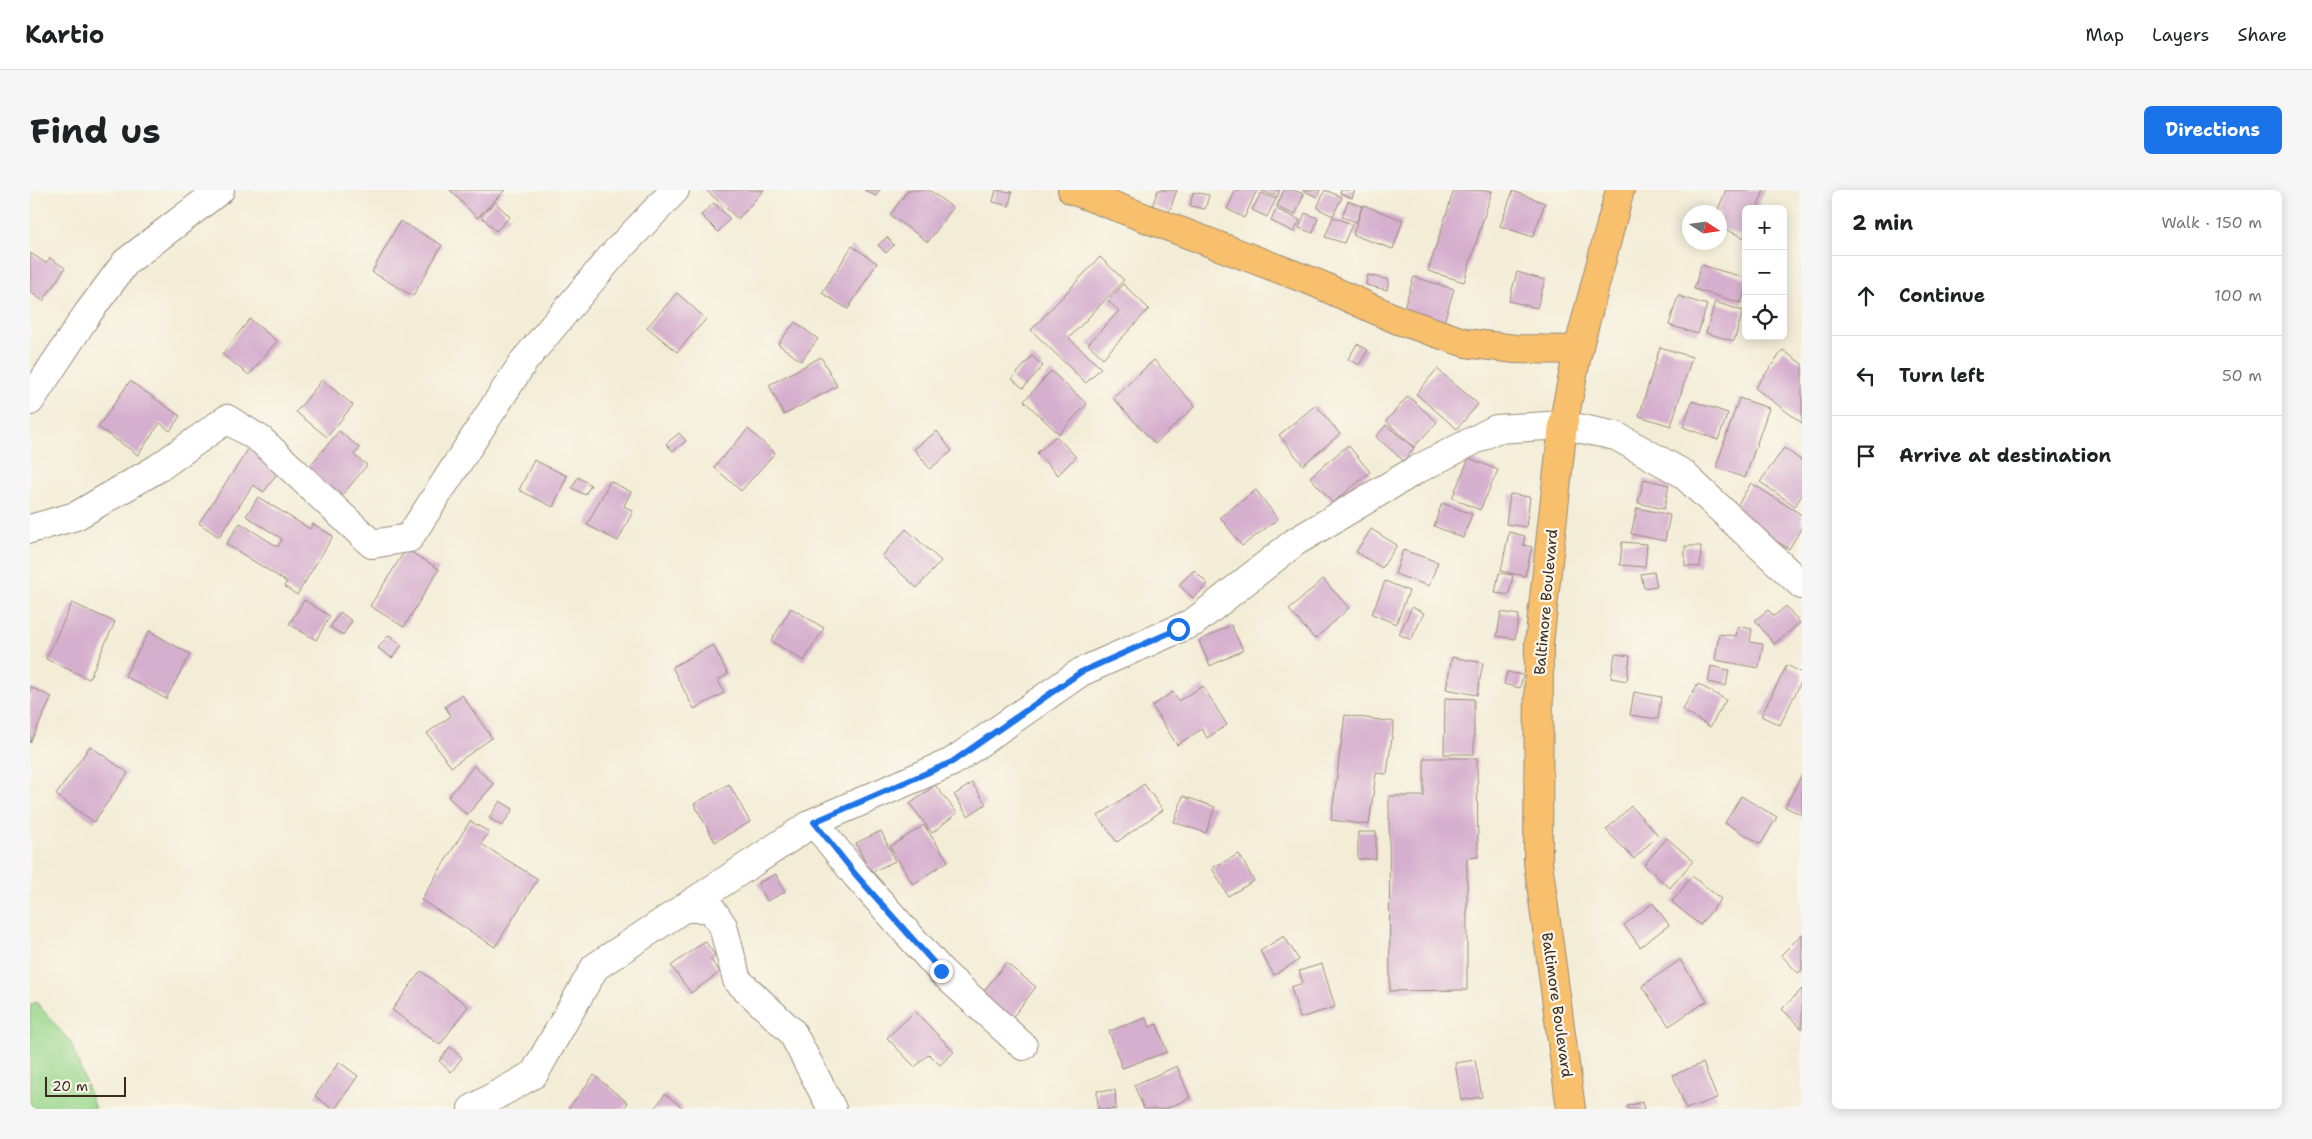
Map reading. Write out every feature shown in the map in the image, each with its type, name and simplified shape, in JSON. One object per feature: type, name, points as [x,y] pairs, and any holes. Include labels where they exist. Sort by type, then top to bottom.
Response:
[{"type":"main road","points":[[1072,190],[1316,283],[1398,320],[1466,343],[1515,349],[1578,350]]},
{"type":"main road","name":"Baltimore Boulevard","points":[[1571,1109],[1538,862],[1539,644],[1564,425],[1578,350],[1620,190]]},
{"type":"street","points":[[30,401],[88,313],[126,262],[220,190]]},
{"type":"street","points":[[30,529],[76,516],[158,468],[227,419],[260,440],[372,544],[409,538],[524,361],[611,257],[675,190]]},
{"type":"street","points":[[472,1109],[534,1074],[595,967],[814,822],[952,762],[1081,672],[1194,622],[1295,542],[1416,470],[1496,429],[1564,425],[1616,436],[1682,473],[1802,585]]},
{"type":"street","points":[[814,822],[856,875],[941,971],[1024,1046]]},
{"type":"street","points":[[686,908],[710,908],[723,926],[737,980],[792,1032],[832,1109]]},
{"type":"green space","points":[[36,1002],[71,1043],[95,1109],[30,1109],[30,1005]]},
{"type":"building","points":[[450,190],[505,190],[477,218]]},
{"type":"building","points":[[706,190],[764,190],[738,219]]},
{"type":"building","points":[[864,190],[880,190],[876,196]]},
{"type":"building","points":[[908,190],[929,190],[953,208],[928,242],[890,215]]},
{"type":"building","points":[[996,190],[1012,192],[1009,206],[993,202]]},
{"type":"building","points":[[1158,190],[1177,190],[1169,212],[1152,206]]},
{"type":"building","points":[[1236,190],[1257,190],[1244,218],[1227,209]]},
{"type":"building","points":[[1260,190],[1280,190],[1277,197]]},
{"type":"building","points":[[1284,190],[1293,190],[1304,194],[1295,215],[1277,207]]},
{"type":"building","points":[[1302,190],[1320,190],[1317,197]]},
{"type":"building","points":[[1325,190],[1342,197],[1333,216],[1317,208]]},
{"type":"building","points":[[1341,190],[1355,190],[1352,198],[1340,193]]},
{"type":"building","points":[[1454,190],[1492,191],[1464,282],[1428,271]]},
{"type":"building","points":[[1726,190],[1764,190],[1758,205],[1742,205],[1742,237],[1727,230],[1727,205],[1720,205]]},
{"type":"building","points":[[1513,191],[1545,203],[1533,237],[1500,226]]},
{"type":"building","points":[[1193,192],[1209,195],[1205,209],[1190,206]]},
{"type":"building","points":[[1261,193],[1276,199],[1267,217],[1252,210]]},
{"type":"building","points":[[1348,201],[1362,206],[1357,222],[1342,217]]},
{"type":"building","points":[[495,202],[510,217],[496,231],[481,216]]},
{"type":"building","points":[[714,203],[730,219],[718,232],[701,215]]},
{"type":"building","points":[[1363,205],[1403,220],[1393,249],[1353,235]]},
{"type":"building","points":[[1276,209],[1300,220],[1294,232],[1271,221]]},
{"type":"building","points":[[1305,213],[1318,218],[1313,233],[1299,228]]},
{"type":"building","points":[[1333,217],[1352,224],[1344,243],[1325,237]]},
{"type":"building","points":[[400,221],[442,245],[413,296],[372,272]]},
{"type":"building","points":[[887,237],[894,245],[886,253],[878,245]]},
{"type":"building","points":[[852,246],[877,263],[848,309],[822,293]]},
{"type":"building","points":[[30,253],[46,263],[50,258],[65,268],[43,301],[30,292]]},
{"type":"building","points":[[1100,257],[1124,280],[1069,338],[1101,368],[1086,383],[1031,330]]},
{"type":"building","points":[[1701,265],[1742,277],[1741,303],[1694,289]]},
{"type":"building","points":[[1517,272],[1545,280],[1537,308],[1509,301]]},
{"type":"building","points":[[1368,275],[1389,280],[1387,290],[1366,285]]},
{"type":"building","points":[[1414,277],[1454,289],[1444,322],[1403,310]]},
{"type":"building","points":[[1123,284],[1149,309],[1103,358],[1088,344],[1119,311],[1108,301]]},
{"type":"building","points":[[677,293],[706,319],[677,352],[647,327]]},
{"type":"building","points":[[1678,296],[1707,305],[1698,334],[1669,325]]},
{"type":"building","points":[[1715,302],[1742,311],[1734,341],[1706,333]]},
{"type":"building","points":[[250,319],[277,341],[249,375],[222,354]]},
{"type":"building","points":[[795,322],[818,339],[801,361],[778,344]]},
{"type":"building","points":[[1357,344],[1368,350],[1359,365],[1348,359]]},
{"type":"building","points":[[1660,347],[1692,357],[1671,426],[1639,416]]},
{"type":"building","points":[[1783,350],[1802,364],[1802,423],[1755,388]]},
{"type":"building","points":[[1032,356],[1043,366],[1023,388],[1012,379]]},
{"type":"building","points":[[821,357],[837,386],[784,415],[769,385]]},
{"type":"building","points":[[1154,360],[1195,406],[1155,444],[1113,398]]},
{"type":"building","points":[[1437,369],[1478,404],[1457,429],[1416,394]]},
{"type":"building","points":[[1051,371],[1087,404],[1059,434],[1024,401]]},
{"type":"building","points":[[322,380],[353,405],[327,437],[296,412]]},
{"type":"building","points":[[130,381],[180,416],[170,431],[160,423],[138,455],[98,427]]},
{"type":"building","points":[[1408,396],[1437,422],[1414,447],[1386,421]]},
{"type":"building","points":[[1739,398],[1769,408],[1745,478],[1716,467]]},
{"type":"building","points":[[1692,401],[1728,413],[1718,440],[1683,427]]},
{"type":"building","points":[[1316,405],[1340,434],[1303,465],[1279,435]]},
{"type":"building","points":[[1386,425],[1414,448],[1404,461],[1376,437]]},
{"type":"building","points":[[748,429],[775,453],[741,491],[714,467]]},
{"type":"building","points":[[339,431],[360,448],[354,455],[367,465],[341,497],[307,469]]},
{"type":"building","points":[[937,431],[952,451],[930,469],[914,449]]},
{"type":"building","points":[[679,433],[686,441],[673,451],[666,444]]},
{"type":"building","points":[[1056,436],[1076,457],[1058,475],[1037,453]]},
{"type":"building","points":[[1348,445],[1370,472],[1333,503],[1310,477]]},
{"type":"building","points":[[249,448],[280,469],[264,492],[253,485],[219,537],[199,523]]},
{"type":"building","points":[[1784,448],[1802,461],[1802,495],[1795,506],[1760,482]]},
{"type":"building","points":[[1469,458],[1498,470],[1480,510],[1452,498]]},
{"type":"building","points":[[534,460],[567,476],[553,507],[519,490]]},
{"type":"building","points":[[578,477],[591,485],[585,495],[572,488]]},
{"type":"building","points":[[1644,479],[1669,485],[1664,509],[1638,503]]},
{"type":"building","points":[[610,481],[631,492],[624,506],[633,511],[618,541],[587,525]]},
{"type":"building","points":[[1751,483],[1802,515],[1802,527],[1789,549],[1732,514]]},
{"type":"building","points":[[1256,490],[1278,519],[1242,546],[1220,517]]},
{"type":"building","points":[[1510,494],[1530,497],[1526,527],[1506,524]]},
{"type":"building","points":[[258,497],[310,529],[313,524],[333,536],[297,595],[284,586],[287,582],[226,544],[240,523],[278,547],[282,539],[246,516]]},
{"type":"building","points":[[1442,503],[1472,514],[1463,538],[1434,526]]},
{"type":"building","points":[[1637,508],[1670,515],[1665,541],[1631,534]]},
{"type":"building","points":[[906,529],[941,561],[917,588],[882,556]]},
{"type":"building","points":[[1371,529],[1397,545],[1382,568],[1356,552]]},
{"type":"building","points":[[1509,532],[1525,536],[1523,545],[1532,547],[1525,576],[1501,571]]},
{"type":"building","points":[[1622,542],[1647,544],[1645,567],[1620,565]]},
{"type":"building","points":[[1685,546],[1701,546],[1700,567],[1685,566]]},
{"type":"building","points":[[406,549],[439,569],[404,627],[370,606]]},
{"type":"building","points":[[1403,550],[1438,562],[1429,586],[1395,574]]},
{"type":"building","points":[[1194,570],[1208,584],[1193,598],[1179,585]]},
{"type":"building","points":[[1654,572],[1657,586],[1644,588],[1641,574]]},
{"type":"building","points":[[1499,573],[1513,575],[1509,595],[1495,593]]},
{"type":"building","points":[[1323,579],[1349,608],[1315,639],[1289,610]]},
{"type":"building","points":[[1385,581],[1409,591],[1396,624],[1372,614]]},
{"type":"building","points":[[304,600],[330,616],[316,640],[289,624]]},
{"type":"building","points":[[72,603],[115,622],[89,679],[46,659]]},
{"type":"building","points":[[1786,606],[1800,623],[1774,644],[1755,620],[1768,610],[1774,616]]},
{"type":"building","points":[[1412,607],[1424,613],[1411,640],[1399,634]]},
{"type":"building","points":[[791,608],[824,628],[804,661],[771,641]]},
{"type":"building","points":[[340,612],[352,621],[343,635],[330,627]]},
{"type":"building","points":[[1501,612],[1519,615],[1515,639],[1497,636]]},
{"type":"building","points":[[1231,625],[1243,650],[1210,666],[1199,641]]},
{"type":"building","points":[[1738,626],[1752,629],[1750,642],[1763,644],[1759,668],[1715,660],[1719,634],[1736,636]]},
{"type":"building","points":[[149,631],[190,654],[166,699],[125,676]]},
{"type":"building","points":[[389,635],[402,645],[392,658],[378,648]]},
{"type":"building","points":[[713,645],[728,674],[718,680],[724,693],[694,709],[672,667]]},
{"type":"building","points":[[1615,654],[1630,656],[1627,681],[1611,678]]},
{"type":"building","points":[[1452,657],[1483,663],[1477,695],[1446,689]]},
{"type":"building","points":[[1787,665],[1802,673],[1802,680],[1780,725],[1761,716]]},
{"type":"building","points":[[1711,666],[1729,670],[1726,686],[1708,682]]},
{"type":"building","points":[[1507,672],[1523,675],[1520,688],[1504,684]]},
{"type":"building","points":[[1698,684],[1726,700],[1710,727],[1682,710]]},
{"type":"building","points":[[1203,686],[1227,725],[1207,738],[1202,729],[1177,745],[1152,706],[1173,692],[1178,701]]},
{"type":"building","points":[[30,687],[52,697],[30,743]]},
{"type":"building","points":[[1634,692],[1661,697],[1658,719],[1630,715]]},
{"type":"building","points":[[462,695],[492,738],[451,767],[427,733],[451,716],[445,707]]},
{"type":"building","points":[[1445,698],[1474,699],[1474,754],[1444,754]]},
{"type":"building","points":[[1345,715],[1394,722],[1387,774],[1376,773],[1369,825],[1331,820]]},
{"type":"building","points":[[90,746],[128,773],[94,822],[56,795]]},
{"type":"building","points":[[1424,758],[1477,758],[1478,857],[1467,858],[1467,990],[1390,991],[1389,796],[1424,796]]},
{"type":"building","points":[[474,766],[494,784],[467,815],[448,797]]},
{"type":"building","points":[[1802,774],[1802,815],[1785,807]]},
{"type":"building","points":[[972,783],[986,804],[968,816],[954,795]]},
{"type":"building","points":[[729,784],[750,822],[715,842],[694,804]]},
{"type":"building","points":[[1144,784],[1163,810],[1117,842],[1098,816]]},
{"type":"building","points":[[935,785],[957,813],[932,833],[910,804]]},
{"type":"building","points":[[1183,796],[1215,807],[1206,833],[1174,822]]},
{"type":"building","points":[[1741,796],[1777,817],[1761,844],[1725,823]]},
{"type":"building","points":[[500,801],[513,809],[502,826],[489,818]]},
{"type":"building","points":[[1631,806],[1658,835],[1634,859],[1606,830]]},
{"type":"building","points":[[470,821],[489,832],[481,844],[538,879],[495,947],[421,900]]},
{"type":"building","points":[[924,825],[948,861],[913,884],[890,847]]},
{"type":"building","points":[[881,831],[895,861],[870,873],[856,843]]},
{"type":"building","points":[[1358,832],[1376,832],[1376,859],[1358,859]]},
{"type":"building","points":[[1667,838],[1693,861],[1670,888],[1644,865]]},
{"type":"building","points":[[1239,854],[1254,881],[1228,896],[1212,868]]},
{"type":"building","points":[[776,874],[785,892],[767,901],[758,883]]},
{"type":"building","points":[[1692,876],[1721,899],[1700,925],[1672,902]]},
{"type":"building","points":[[1653,903],[1669,925],[1640,947],[1624,925]]},
{"type":"building","points":[[1802,934],[1802,970],[1798,973],[1781,955]]},
{"type":"building","points":[[1284,936],[1299,960],[1274,975],[1260,951]]},
{"type":"building","points":[[705,941],[715,955],[710,959],[720,972],[691,993],[671,966]]},
{"type":"building","points":[[1680,960],[1707,1001],[1669,1026],[1642,986]]},
{"type":"building","points":[[1006,963],[1036,987],[1009,1022],[978,998]]},
{"type":"building","points":[[1322,964],[1335,1007],[1300,1018],[1291,987],[1303,983],[1299,971]]},
{"type":"building","points":[[421,971],[468,1006],[440,1045],[392,1010]]},
{"type":"building","points":[[1802,989],[1802,1029],[1782,1009]]},
{"type":"building","points":[[915,1011],[954,1052],[940,1065],[929,1054],[915,1067],[887,1038]]},
{"type":"building","points":[[1146,1018],[1150,1027],[1157,1024],[1167,1052],[1122,1068],[1109,1031]]},
{"type":"building","points":[[450,1047],[462,1058],[451,1072],[439,1061]]},
{"type":"building","points":[[1475,1060],[1482,1097],[1461,1100],[1455,1063]]},
{"type":"building","points":[[339,1062],[358,1076],[335,1109],[332,1109],[315,1096]]},
{"type":"building","points":[[1703,1063],[1717,1098],[1686,1109],[1673,1075]]},
{"type":"building","points":[[1177,1066],[1190,1098],[1165,1109],[1144,1109],[1134,1085]]},
{"type":"building","points":[[594,1075],[628,1103],[623,1109],[568,1109]]},
{"type":"building","points":[[1115,1090],[1116,1109],[1098,1109],[1097,1091]]},
{"type":"building","points":[[665,1094],[684,1109],[654,1109]]},
{"type":"building","points":[[1642,1102],[1644,1109],[1628,1109],[1627,1106]]},
{"type":"route","points":[[941,971],[856,875],[814,822],[952,762],[1081,672],[1178,629]]}]
